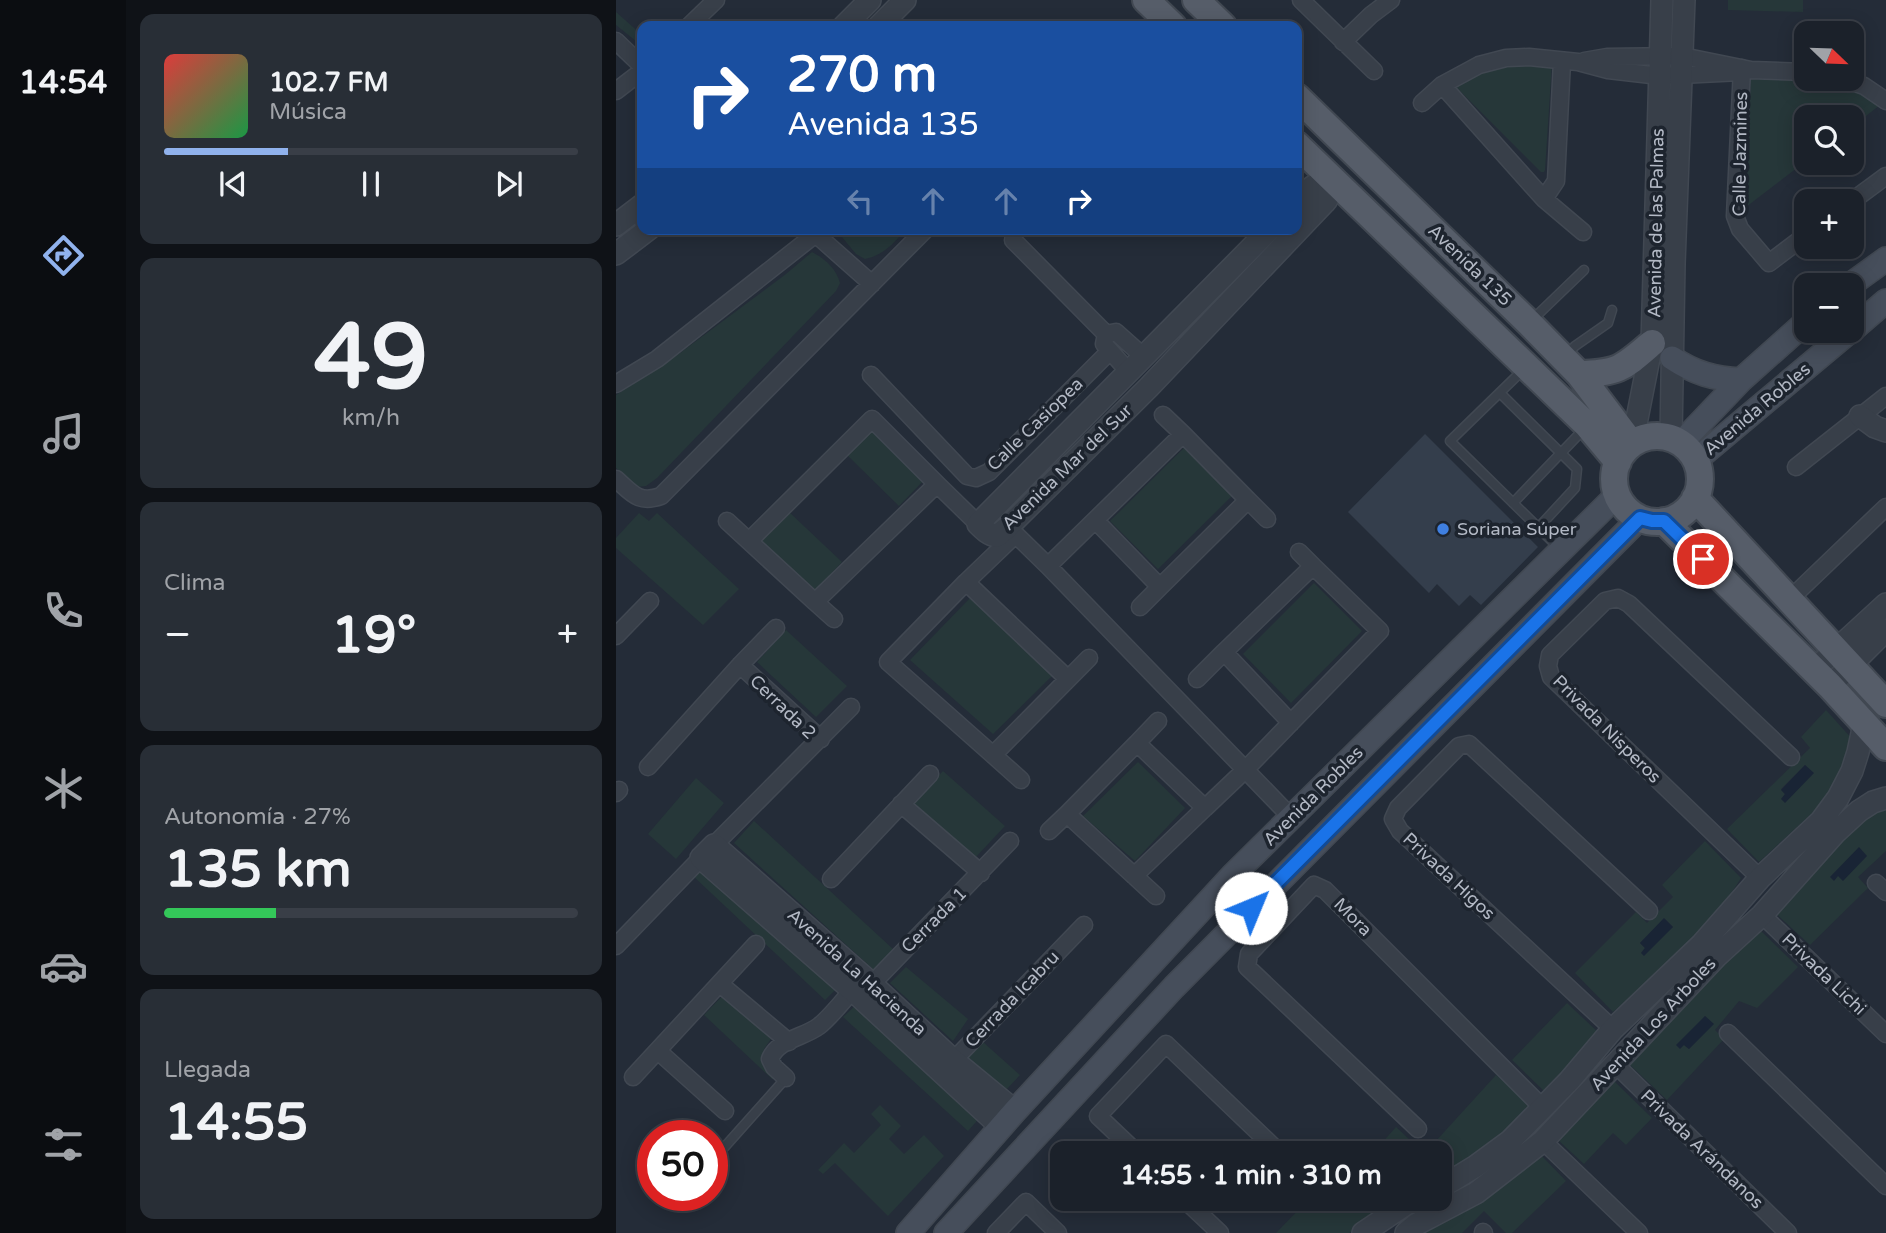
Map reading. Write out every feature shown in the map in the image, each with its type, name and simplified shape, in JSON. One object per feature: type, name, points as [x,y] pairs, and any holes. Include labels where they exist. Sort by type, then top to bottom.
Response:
[{"type":"main road","points":[[1146,0],[1168,21]]},
{"type":"main road","points":[[1196,0],[1218,21]]},
{"type":"main road","name":"Avenida 135","points":[[1302,102],[1571,366],[1625,453]]},
{"type":"main road","points":[[1316,182],[1356,155]]},
{"type":"main road","name":"Avenida 135","points":[[1316,182],[1363,209],[1587,425],[1625,453]]},
{"type":"main road","points":[[1864,275],[1886,259]]},
{"type":"main road","name":"Avenida Robles","points":[[1864,319],[1886,301]]},
{"type":"main road","name":"Avenida Robles","points":[[1683,447],[1741,380],[1794,333]]},
{"type":"main road","points":[[1533,373],[1571,366],[1601,373],[1619,369],[1662,339],[1687,368],[1704,375],[1741,380]]},
{"type":"main road","name":"Avenida Robles","points":[[1683,447],[1832,343]]},
{"type":"main road","points":[[1652,519],[1682,513],[1695,498],[1700,481],[1683,447],[1660,436],[1648,437],[1625,453],[1614,478],[1617,495],[1626,509],[1652,519],[1703,559],[1822,678],[1886,747]]},
{"type":"main road","name":"Avenida Robles","points":[[908,1233],[1008,1119],[1223,887],[1617,495]]},
{"type":"main road","points":[[1695,498],[1886,704]]},
{"type":"main road","name":"Avenida Robles","points":[[946,1233],[1174,986],[1652,519]]},
{"type":"main road","points":[[1703,559],[1702,551],[1709,541],[1731,536]]},
{"type":"street","points":[[694,21],[716,0]]},
{"type":"street","points":[[849,21],[870,0]]},
{"type":"street","points":[[884,21],[905,0]]},
{"type":"street","points":[[1300,0],[1374,71]]},
{"type":"street","points":[[1343,41],[1391,0]]},
{"type":"street","name":"Avenida de las Palmas","points":[[1662,0],[1660,55],[1674,69]]},
{"type":"street","name":"Avenida de las Palmas","points":[[1683,447],[1662,339],[1674,69],[1684,0]]},
{"type":"street","points":[[616,41],[637,63]]},
{"type":"street","points":[[1422,103],[1442,85],[1479,65],[1506,58],[1570,61],[1660,55]]},
{"type":"street","points":[[1545,199],[1556,181],[1570,61]]},
{"type":"street","name":"Calle Jazmines","points":[[1570,61],[1608,70],[1794,72]]},
{"type":"street","name":"Calle Jazmines","points":[[1745,70],[1735,216],[1740,229],[1769,263],[1794,244]]},
{"type":"street","points":[[616,90],[637,72]]},
{"type":"street","points":[[1442,85],[1545,199],[1583,232]]},
{"type":"street","points":[[1864,86],[1886,101]]},
{"type":"street","points":[[1864,192],[1886,176]]},
{"type":"street","name":"Avenida Mar del Sur","points":[[1302,200],[1316,182]]},
{"type":"street","points":[[616,225],[637,209]]},
{"type":"street","points":[[616,254],[641,235]]},
{"type":"street","points":[[616,384],[657,359],[811,235]]},
{"type":"street","points":[[820,235],[873,284]]},
{"type":"street","points":[[616,479],[639,499],[661,496],[920,235]]},
{"type":"street","name":"Avenida Mar del Sur","points":[[1264,235],[978,524],[992,536],[1011,531],[1168,367],[1274,235]]},
{"type":"street","points":[[1013,240],[1106,334]]},
{"type":"street","points":[[1106,334],[1116,332],[1141,359]]},
{"type":"street","points":[[1106,334],[1104,344],[1109,352],[1168,367]]},
{"type":"street","name":"Avenida de las Palmas","points":[[1625,453],[1662,339]]},
{"type":"street","name":"Calle Casiopea","points":[[871,375],[967,476],[976,478],[989,472],[1109,352]]},
{"type":"street","points":[[1796,467],[1871,414],[1886,396]]},
{"type":"street","points":[[1871,414],[1875,427],[1886,431]]},
{"type":"street","points":[[1163,415],[1267,519]]},
{"type":"street","points":[[749,541],[872,419],[978,524]]},
{"type":"street","points":[[1048,566],[1182,434]]},
{"type":"street","points":[[816,602],[937,484]]},
{"type":"street","points":[[1139,607],[1248,500]]},
{"type":"street","points":[[1790,599],[1886,507]]},
{"type":"street","points":[[1094,520],[1160,587]]},
{"type":"street","points":[[727,521],[834,619]]},
{"type":"street","points":[[1021,780],[882,667],[966,582],[1011,531],[1292,818]]},
{"type":"street","points":[[1134,876],[1245,770],[1380,631],[1299,552]]},
{"type":"street","points":[[1197,679],[1313,566]]},
{"type":"street","points":[[966,582],[1068,679]]},
{"type":"street","name":"Privada Nisperos","points":[[1760,878],[1551,677],[1548,666],[1550,655],[1605,601],[1618,598],[1629,604],[1791,757]]},
{"type":"street","points":[[616,636],[650,601]]},
{"type":"street","points":[[1822,678],[1844,657],[1886,604]]},
{"type":"street","points":[[740,665],[776,628]]},
{"type":"street","points":[[1844,657],[1886,630]]},
{"type":"street","points":[[1224,652],[1291,723]]},
{"type":"street","points":[[993,755],[1089,657]]},
{"type":"street","name":"Cerrada 2","points":[[616,946],[821,739],[740,665],[648,767]]},
{"type":"street","points":[[821,739],[851,707]]},
{"type":"street","points":[[1049,831],[1158,721]]},
{"type":"street","name":"Avenida Los Arboles","points":[[1452,1181],[1510,1141],[1569,1081],[1614,1028],[1709,951],[1762,915],[1835,833],[1864,724]]},
{"type":"street","points":[[1137,743],[1205,808]]},
{"type":"street","name":"Privada Higos","points":[[1614,1028],[1400,831],[1393,819],[1398,808],[1459,746],[1469,744],[1649,911]]},
{"type":"street","points":[[831,879],[930,774]]},
{"type":"street","name":"Avenida Los Arboles","points":[[1411,1229],[1476,1193],[1543,1141],[1616,1065],[1709,951],[1760,878],[1839,816],[1859,811],[1886,798]]},
{"type":"street","name":"Cerrada 1","points":[[789,1042],[820,1026],[981,873],[901,804]]},
{"type":"street","points":[[1067,814],[1156,896]]},
{"type":"street","points":[[981,873],[1010,841]]},
{"type":"street","name":"Avenida La Hacienda","points":[[708,852],[1008,1119]]},
{"type":"street","name":"Mora","points":[[1418,1129],[1247,967],[1250,954],[1314,885],[1325,890],[1542,1107]]},
{"type":"street","name":"Privada Lichi","points":[[1762,915],[1886,1034]]},
{"type":"street","name":"Cerrada Icabru","points":[[947,1067],[1084,925]]},
{"type":"street","points":[[634,1077],[757,944]]},
{"type":"street","points":[[720,984],[789,1042],[774,1050],[770,1059],[786,1078]]},
{"type":"street","points":[[1728,1033],[1886,1186]]},
{"type":"street","points":[[1124,1141],[1098,1116],[1166,1044],[1267,1141]]},
{"type":"street","points":[[658,1051],[724,1111]]},
{"type":"street","name":"Privada Arándanos","points":[[1616,1065],[1788,1233]]},
{"type":"street","points":[[1569,1081],[1585,1097]]},
{"type":"street","points":[[1543,1141],[1639,1233]]},
{"type":"street","points":[[996,1233],[1026,1202],[1058,1233]]},
{"type":"street","points":[[1197,1211],[1220,1233]]},
{"type":"street","points":[[1363,1233],[1398,1211]]},
{"type":"street","points":[[1411,1229],[1412,1211]]},
{"type":"lane","points":[[1529,323],[1584,270]]},
{"type":"lane","points":[[1571,366],[1575,346],[1608,323],[1612,310]]},
{"type":"lane","points":[[1533,373],[1500,393],[1450,441],[1562,551]]},
{"type":"lane","points":[[1500,393],[1577,468],[1575,488],[1538,527]]},
{"type":"lane","points":[[1513,503],[1587,425]]},
{"type":"lane","points":[[728,1144],[786,1078]]},
{"type":"shaded area","points":[[1728,0],[1803,0],[1803,12],[1728,10]]},
{"type":"shaded area","points":[[616,12],[637,31],[637,42],[616,25]]},
{"type":"shaded area","points":[[1552,63],[1545,170],[1541,172],[1456,87],[1477,73],[1501,66]]},
{"type":"shaded area","points":[[1751,74],[1794,78],[1794,91],[1858,91],[1880,105],[1864,118],[1864,105],[1794,105],[1794,170],[1746,207]]},
{"type":"shaded area","points":[[840,235],[901,235],[893,244],[872,257],[865,259],[856,254]]},
{"type":"shaded area","points":[[812,252],[833,268],[840,283],[836,291],[657,478],[646,486],[636,487],[616,468],[616,395],[680,353]]},
{"type":"shaded area","points":[[876,424],[928,476],[899,506],[846,454]]},
{"type":"shaded area","points":[[1186,446],[1234,494],[1158,569],[1110,521]]},
{"type":"shaded area","points":[[788,511],[842,562],[815,591],[761,540]]},
{"type":"shaded area","points":[[639,513],[649,521],[657,513],[739,589],[703,625],[616,548],[616,538]]},
{"type":"shaded area","points":[[1314,583],[1362,631],[1291,703],[1243,654]]},
{"type":"shaded area","points":[[971,597],[1053,675],[993,734],[910,660]]},
{"type":"shaded area","points":[[786,630],[847,686],[816,717],[757,662]]},
{"type":"shaded area","points":[[1826,710],[1854,741],[1831,796],[1759,862],[1727,829],[1810,748],[1801,737]],"holes":[[[1805,765],[1813,773],[1781,799],[1785,795],[1781,789]]]},
{"type":"shaded area","points":[[1138,762],[1185,808],[1135,861],[1083,816]]},
{"type":"shaded area","points":[[943,771],[1005,826],[975,858],[913,802]]},
{"type":"shaded area","points":[[696,778],[724,803],[676,859],[648,834]]},
{"type":"shaded area","points":[[1886,808],[1886,851],[1858,877],[1868,888],[1810,945],[1773,911],[1839,840]]},
{"type":"shaded area","points":[[754,821],[893,949],[874,970],[734,843]]},
{"type":"shaded area","points":[[1705,841],[1741,878],[1699,933],[1613,1012],[1575,973],[1636,912],[1647,923],[1673,897],[1662,885]],"holes":[[[1665,919],[1673,927],[1641,953],[1645,948],[1640,943]]]},
{"type":"shaded area","points":[[705,864],[838,987],[825,1000],[693,876]]},
{"type":"shaded area","points":[[1759,929],[1798,967],[1757,1008],[1739,1001],[1715,1030],[1724,1039],[1667,1100],[1628,1063]],"holes":[[[1705,1016],[1713,1024],[1689,1049],[1684,1045]]]},
{"type":"shaded area","points":[[906,967],[968,1019],[953,1041],[890,983]]},
{"type":"shaded area","points":[[726,992],[773,1036],[764,1049],[763,1059],[774,1078],[704,1015]]},
{"type":"shaded area","points":[[1567,1003],[1599,1033],[1544,1091],[1512,1060]]},
{"type":"shaded area","points":[[856,1005],[983,1114],[968,1131],[843,1017]]},
{"type":"shaded area","points":[[983,1042],[1020,1075],[1005,1091],[968,1057]]},
{"type":"shaded area","points":[[1496,1075],[1533,1108],[1505,1135],[1452,1170],[1452,1141],[1436,1141]]},
{"type":"shaded area","points":[[1614,1081],[1652,1118],[1626,1145],[1613,1133],[1584,1164],[1558,1140]]},
{"type":"shaded area","points":[[880,1105],[901,1126],[889,1139],[904,1154],[924,1135],[944,1156],[888,1216],[835,1163],[823,1174],[818,1170],[844,1143],[854,1153],[881,1125],[871,1114]]},
{"type":"shaded area","points":[[1396,1127],[1411,1141],[1384,1141]]},
{"type":"shaded area","points":[[1539,1153],[1566,1181],[1512,1233],[1506,1233],[1484,1211],[1462,1233],[1420,1233]]},
{"type":"shaded area","points":[[1297,1211],[1383,1211],[1349,1233],[1276,1233]]},
{"type":"water","points":[[1805,765],[1814,773],[1785,803],[1781,799],[1785,794],[1781,790]]},
{"type":"water","points":[[1859,847],[1867,856],[1843,881],[1838,876],[1834,881],[1830,877]]},
{"type":"water","points":[[1664,918],[1673,927],[1644,956],[1641,953],[1645,948],[1640,943]]},
{"type":"water","points":[[1705,1016],[1714,1024],[1689,1049],[1684,1045],[1680,1049],[1676,1045]]},
{"type":"building","name":"Soriana Súper","points":[[1425,434],[1538,547],[1481,605],[1470,595],[1459,606],[1437,584],[1429,593],[1348,512]]},
{"type":"place","name":"Soriana Súper","points":[[1443,529]]},
{"type":"route","points":[[1251,908],[1640,518],[1664,521],[1703,559]]}]
